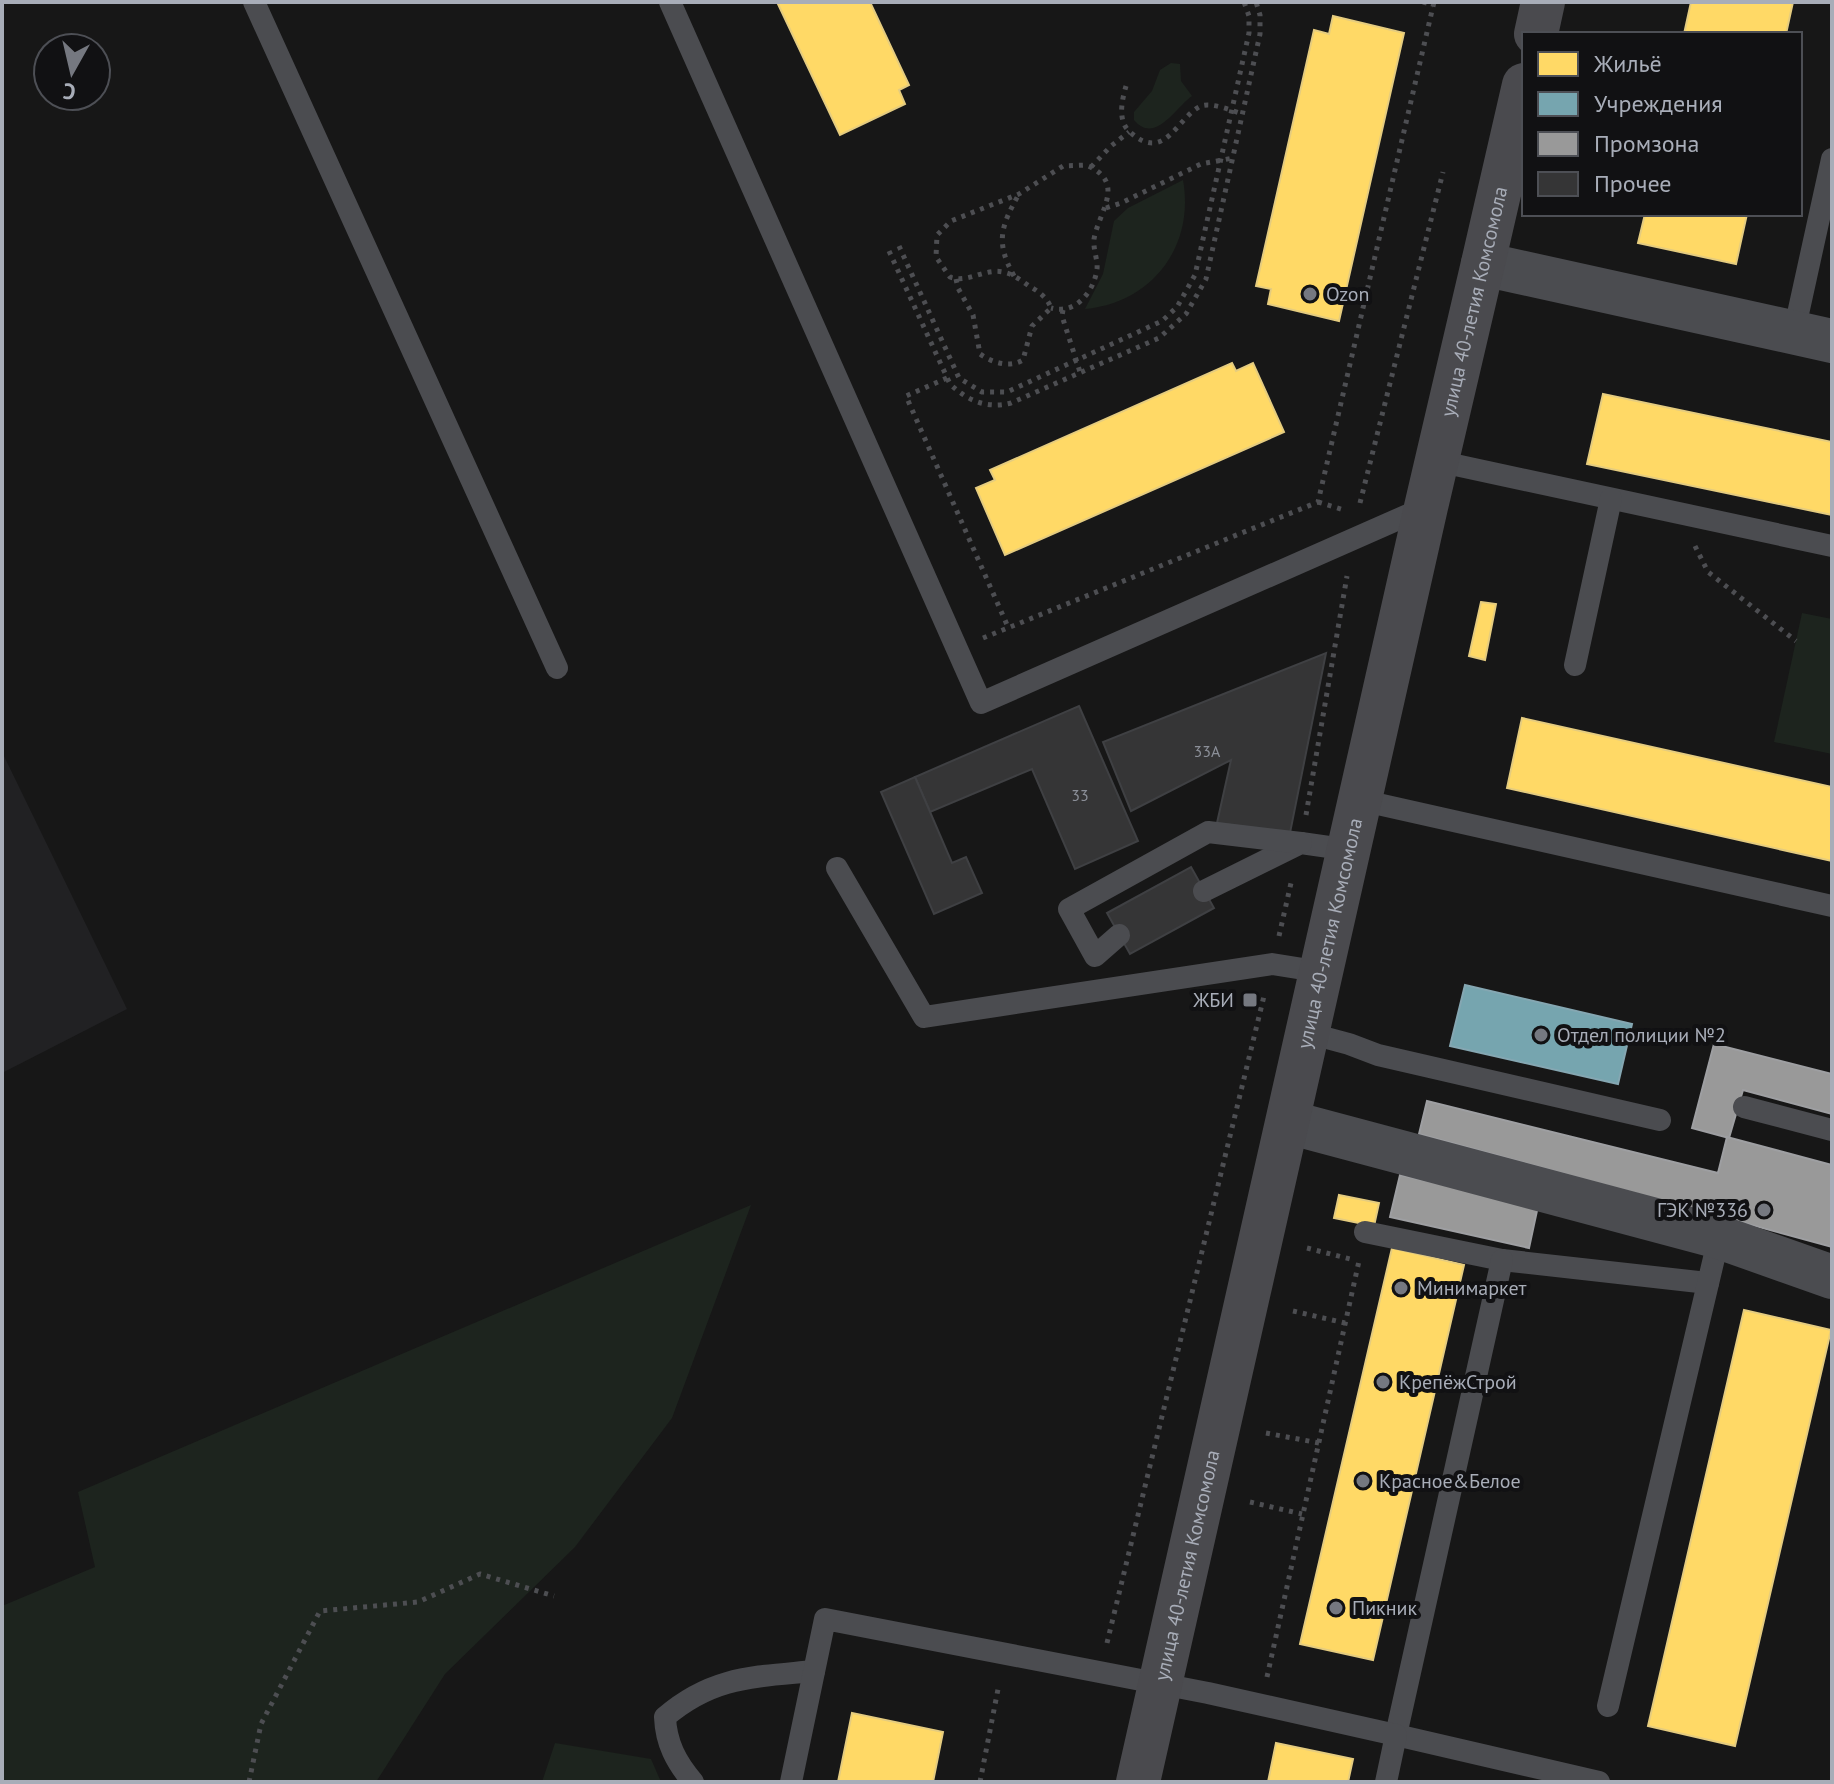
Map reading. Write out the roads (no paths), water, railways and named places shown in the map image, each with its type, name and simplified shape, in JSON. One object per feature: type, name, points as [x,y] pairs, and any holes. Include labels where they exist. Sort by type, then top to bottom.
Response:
[{"type":"main road","points":[[1536,32],[1543,2]]},
{"type":"main road","name":"улица 40-летия Комсомола","points":[[1138,1782],[1522,94]]},
{"type":"street","points":[[1483,264],[1813,337]]},
{"type":"street","points":[[1288,1122],[1719,1237],[1832,1277]]},
{"type":"lane","points":[[254,2],[557,668]]},
{"type":"lane","points":[[670,2],[981,703],[1426,507]]},
{"type":"lane","points":[[1813,337],[1832,159]]},
{"type":"lane","points":[[1437,461],[1832,546]]},
{"type":"lane","points":[[1575,665],[1611,499]]},
{"type":"lane","points":[[1360,800],[1832,906]]},
{"type":"lane","points":[[1119,935],[1095,956],[1069,909],[1208,832],[1350,850]]},
{"type":"lane","points":[[1204,891],[1301,843]]},
{"type":"lane","points":[[837,868],[924,1017],[1272,964],[1322,972]]},
{"type":"lane","points":[[1308,1033],[1378,1055],[1660,1120]]},
{"type":"lane","points":[[1744,1107],[1832,1130]]},
{"type":"lane","points":[[1365,1232],[1502,1260],[1708,1283]]},
{"type":"lane","points":[[1608,1706],[1719,1237]]},
{"type":"lane","points":[[1386,1782],[1502,1260]]},
{"type":"lane","points":[[791,1782],[825,1619],[1161,1684],[1599,1782]]},
{"type":"lane","points":[[693,1782],[666,1739],[665,1717],[687,1698],[727,1681],[814,1671]]},
{"type":"place","name":"Ozon","points":[[1310,294]]},
{"type":"place","name":"ЖБИ","points":[[1250,1000]]},
{"type":"place","name":"Отдел полиции №2","points":[[1541,1035]]},
{"type":"place","name":"ГЭК №336","points":[[1764,1210]]},
{"type":"place","name":"Минимаркет","points":[[1401,1288]]},
{"type":"place","name":"КрепёжСтрой","points":[[1383,1382]]},
{"type":"place","name":"Красное&Белое","points":[[1363,1481]]},
{"type":"place","name":"Пикник","points":[[1336,1608]]}]
